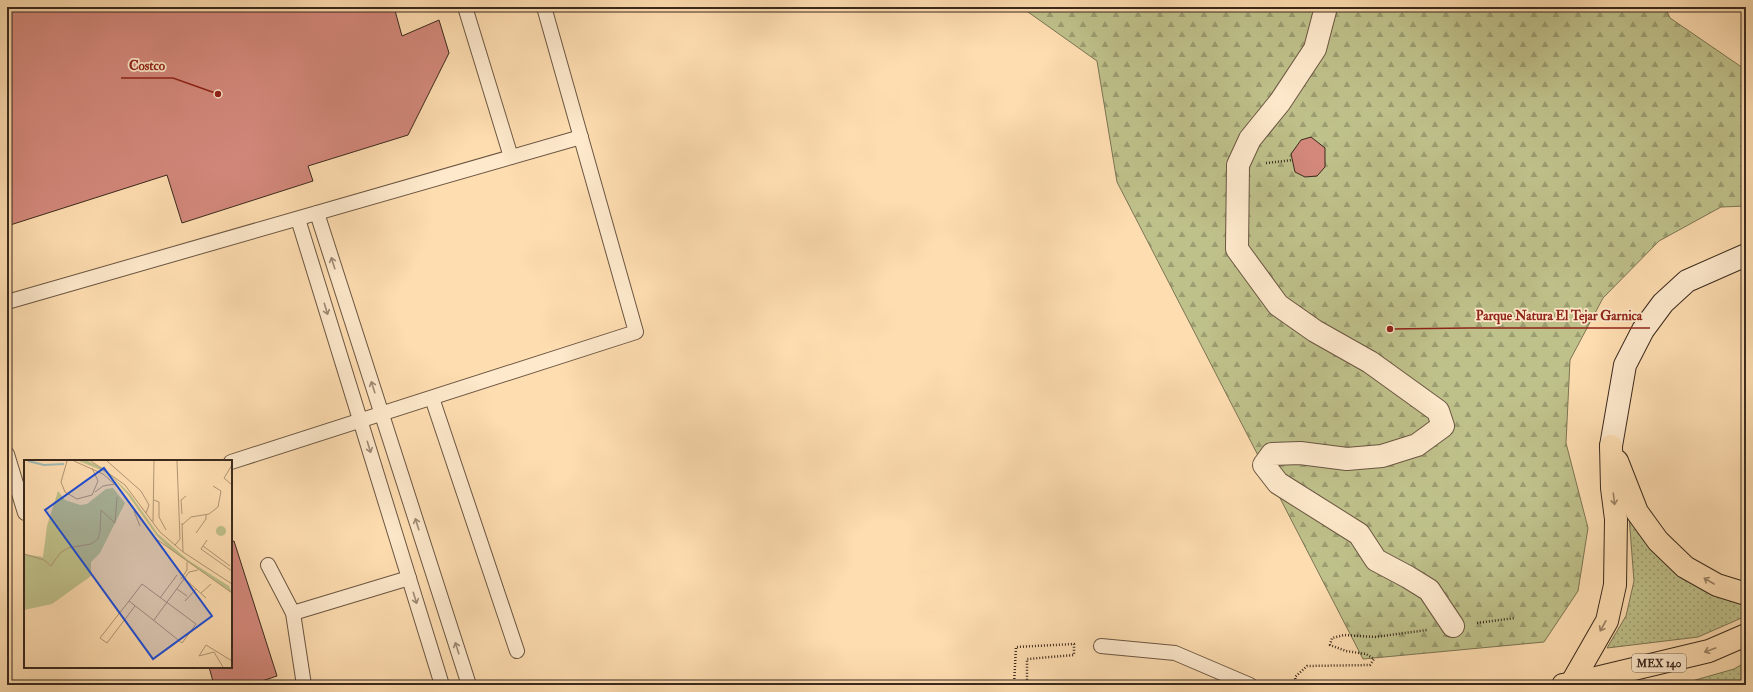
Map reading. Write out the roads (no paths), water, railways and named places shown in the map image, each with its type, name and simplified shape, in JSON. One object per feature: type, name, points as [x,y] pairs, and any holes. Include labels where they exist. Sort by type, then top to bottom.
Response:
[{"type":"highway","points":[[1611,446],[1637,512],[1658,541],[1685,566],[1717,585],[1746,594]]},
{"type":"highway","points":[[1566,685],[1606,621],[1615,585],[1616,519],[1612,488],[1611,446]]},
{"type":"highway","name":"MEX 140","points":[[1566,685],[1709,651],[1746,635]]},
{"type":"street","points":[[1326,7],[1315,49],[1280,102],[1250,139],[1238,165],[1237,249],[1278,305],[1315,331],[1370,362],[1438,411],[1443,426],[1417,445],[1382,456],[1347,459],[1300,453],[1272,454],[1264,465],[1278,483],[1359,534],[1376,560],[1429,590],[1453,626]]},
{"type":"street","points":[[1611,446],[1624,365],[1643,330],[1662,303],[1687,281],[1746,255]]},
{"type":"lane","points":[[465,7],[511,157]]},
{"type":"lane","points":[[232,462],[636,332],[544,7]]},
{"type":"lane","points":[[7,302],[581,137]]},
{"type":"lane","points":[[318,213],[381,414],[469,685]]},
{"type":"lane","points":[[298,218],[442,685]]},
{"type":"lane","points":[[432,398],[517,652]]},
{"type":"lane","points":[[7,454],[24,510]]},
{"type":"lane","points":[[268,565],[293,613],[304,685]]},
{"type":"lane","points":[[293,613],[408,578]]},
{"type":"lane","points":[[1101,646],[1175,653],[1250,685]]},
{"type":"place","name":"Costco","points":[[218,94]]},
{"type":"place","name":"Parque Natura El Tejar Garnica","points":[[1390,329]]}]
